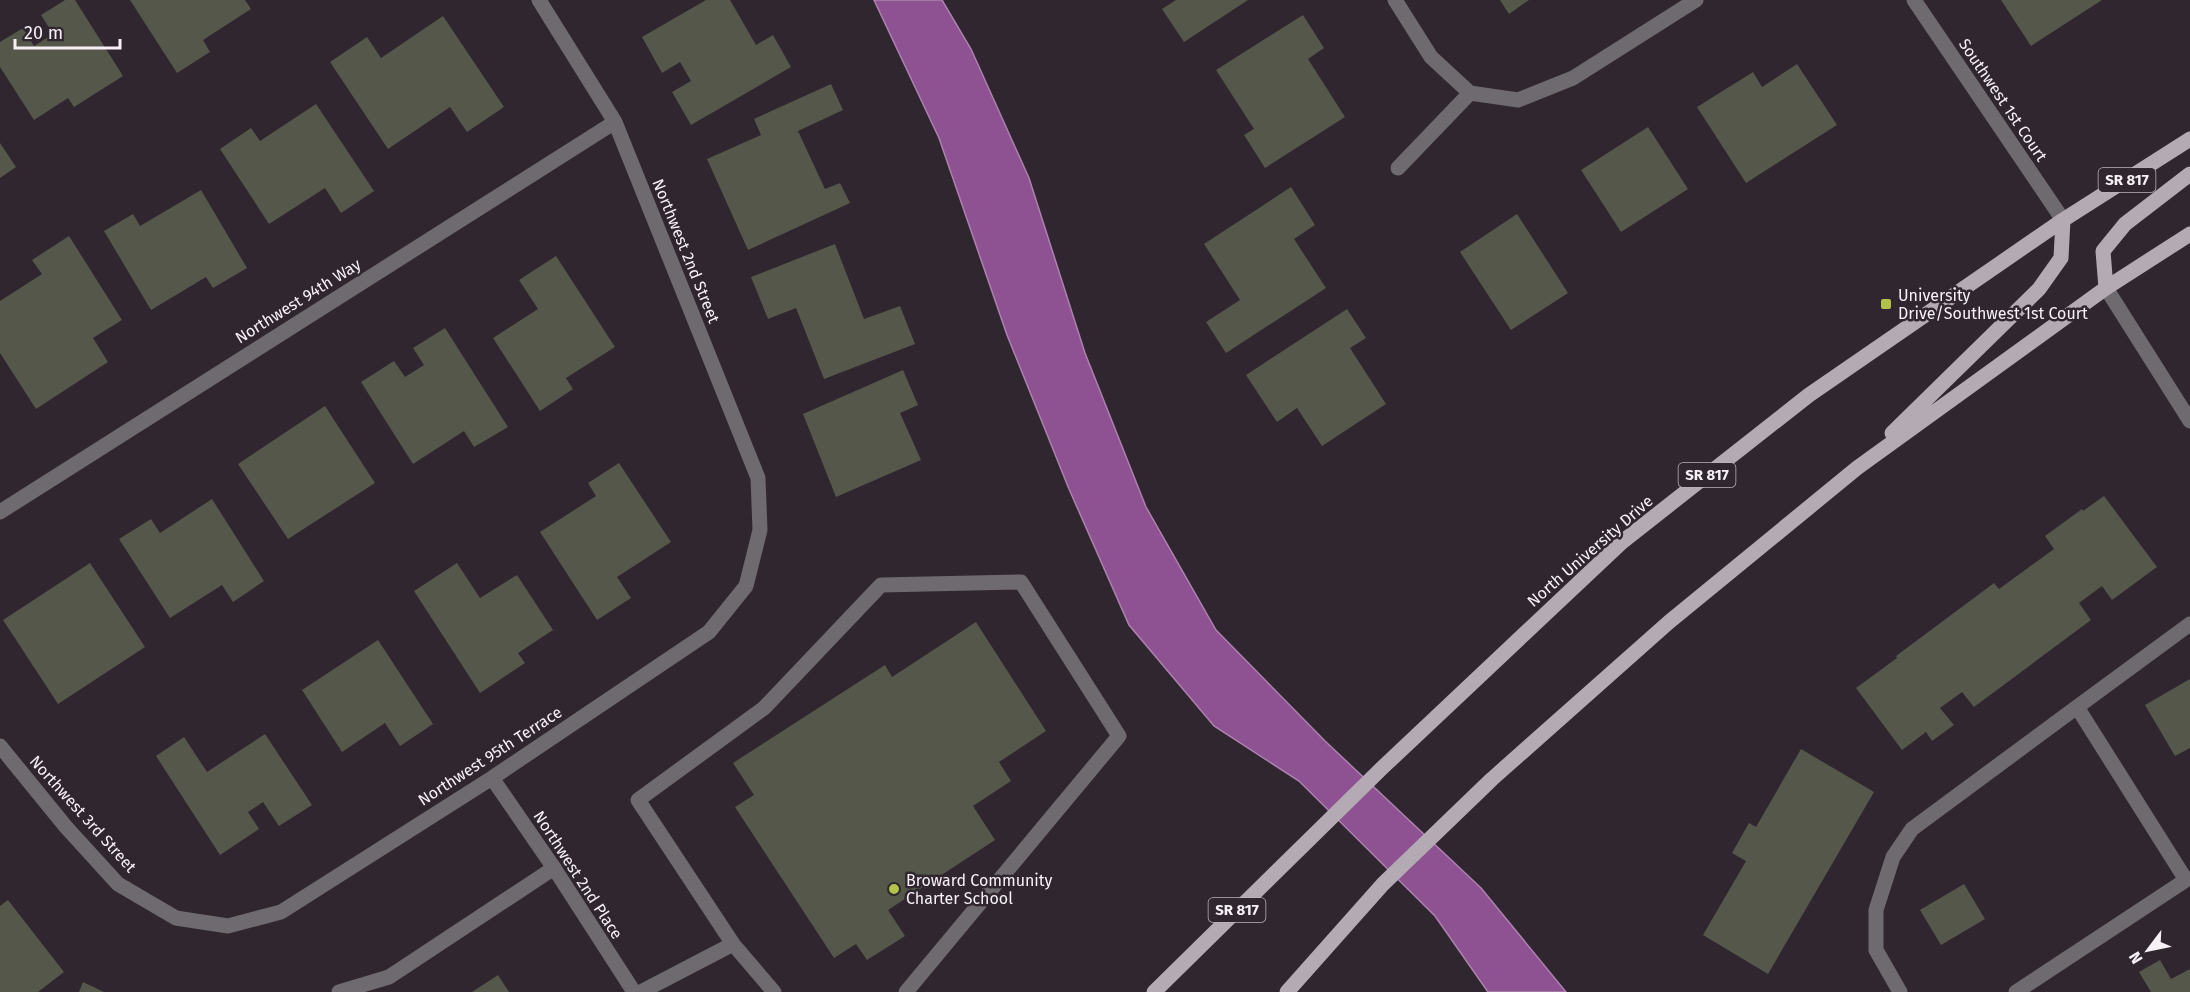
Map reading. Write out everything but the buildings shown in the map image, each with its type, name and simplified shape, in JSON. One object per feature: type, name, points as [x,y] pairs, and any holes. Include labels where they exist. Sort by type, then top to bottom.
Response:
[{"type":"main road","name":"North University Drive","points":[[1154,992],[1382,768],[1622,542],[1809,395],[2063,220],[2190,139]]},
{"type":"main road","points":[[2106,288],[2103,251],[2126,224],[2190,174]]},
{"type":"main road","points":[[1857,468],[2040,289],[2061,258],[2063,220]]},
{"type":"main road","points":[[1287,992],[1383,884],[1492,779],[1669,622],[1857,468],[2106,288],[2190,234]]},
{"type":"street","name":"Northwest 2nd Street","points":[[538,0],[615,122],[758,478],[760,530]]},
{"type":"street","points":[[1395,0],[1431,57],[1470,93],[1518,100],[1573,78],[1696,0]]},
{"type":"street","name":"Southwest 1st Court","points":[[1914,0],[2063,220]]},
{"type":"street","points":[[1398,168],[1470,93]]},
{"type":"street","name":"Northwest 94th Way","points":[[0,512],[615,122]]},
{"type":"street","points":[[2106,288],[2190,421]]},
{"type":"street","name":"Northwest 95th Terrace","points":[[176,918],[228,926],[282,912],[492,778],[709,632],[746,585],[760,530]]},
{"type":"street","points":[[774,992],[733,945],[638,800],[764,708],[881,585],[1021,582],[1119,736],[906,992]]},
{"type":"street","points":[[1900,992],[1876,950],[1876,910],[1893,857],[1912,830],[2190,624]]},
{"type":"street","points":[[2016,992],[2186,880],[2077,707]]},
{"type":"street","name":"Northwest 3rd Street","points":[[0,746],[66,827],[118,884],[176,918]]},
{"type":"street","name":"Northwest 2nd Place","points":[[492,778],[554,868],[634,992]]},
{"type":"street","points":[[339,992],[388,977],[554,868]]},
{"type":"street","points":[[641,992],[733,945]]},
{"type":"shaded area","points":[[874,0],[942,0],[971,49],[1029,178],[1085,353],[1146,507],[1216,630],[1325,741],[1481,888],[1566,992],[1488,992],[1435,916],[1299,781],[1214,726],[1129,625],[1069,489],[1007,335],[939,138]]},
{"type":"place","name":"University Drive/Southwest 1st Court","points":[[1886,304]]},
{"type":"place","name":"Broward Community Charter School","points":[[894,889]]}]
